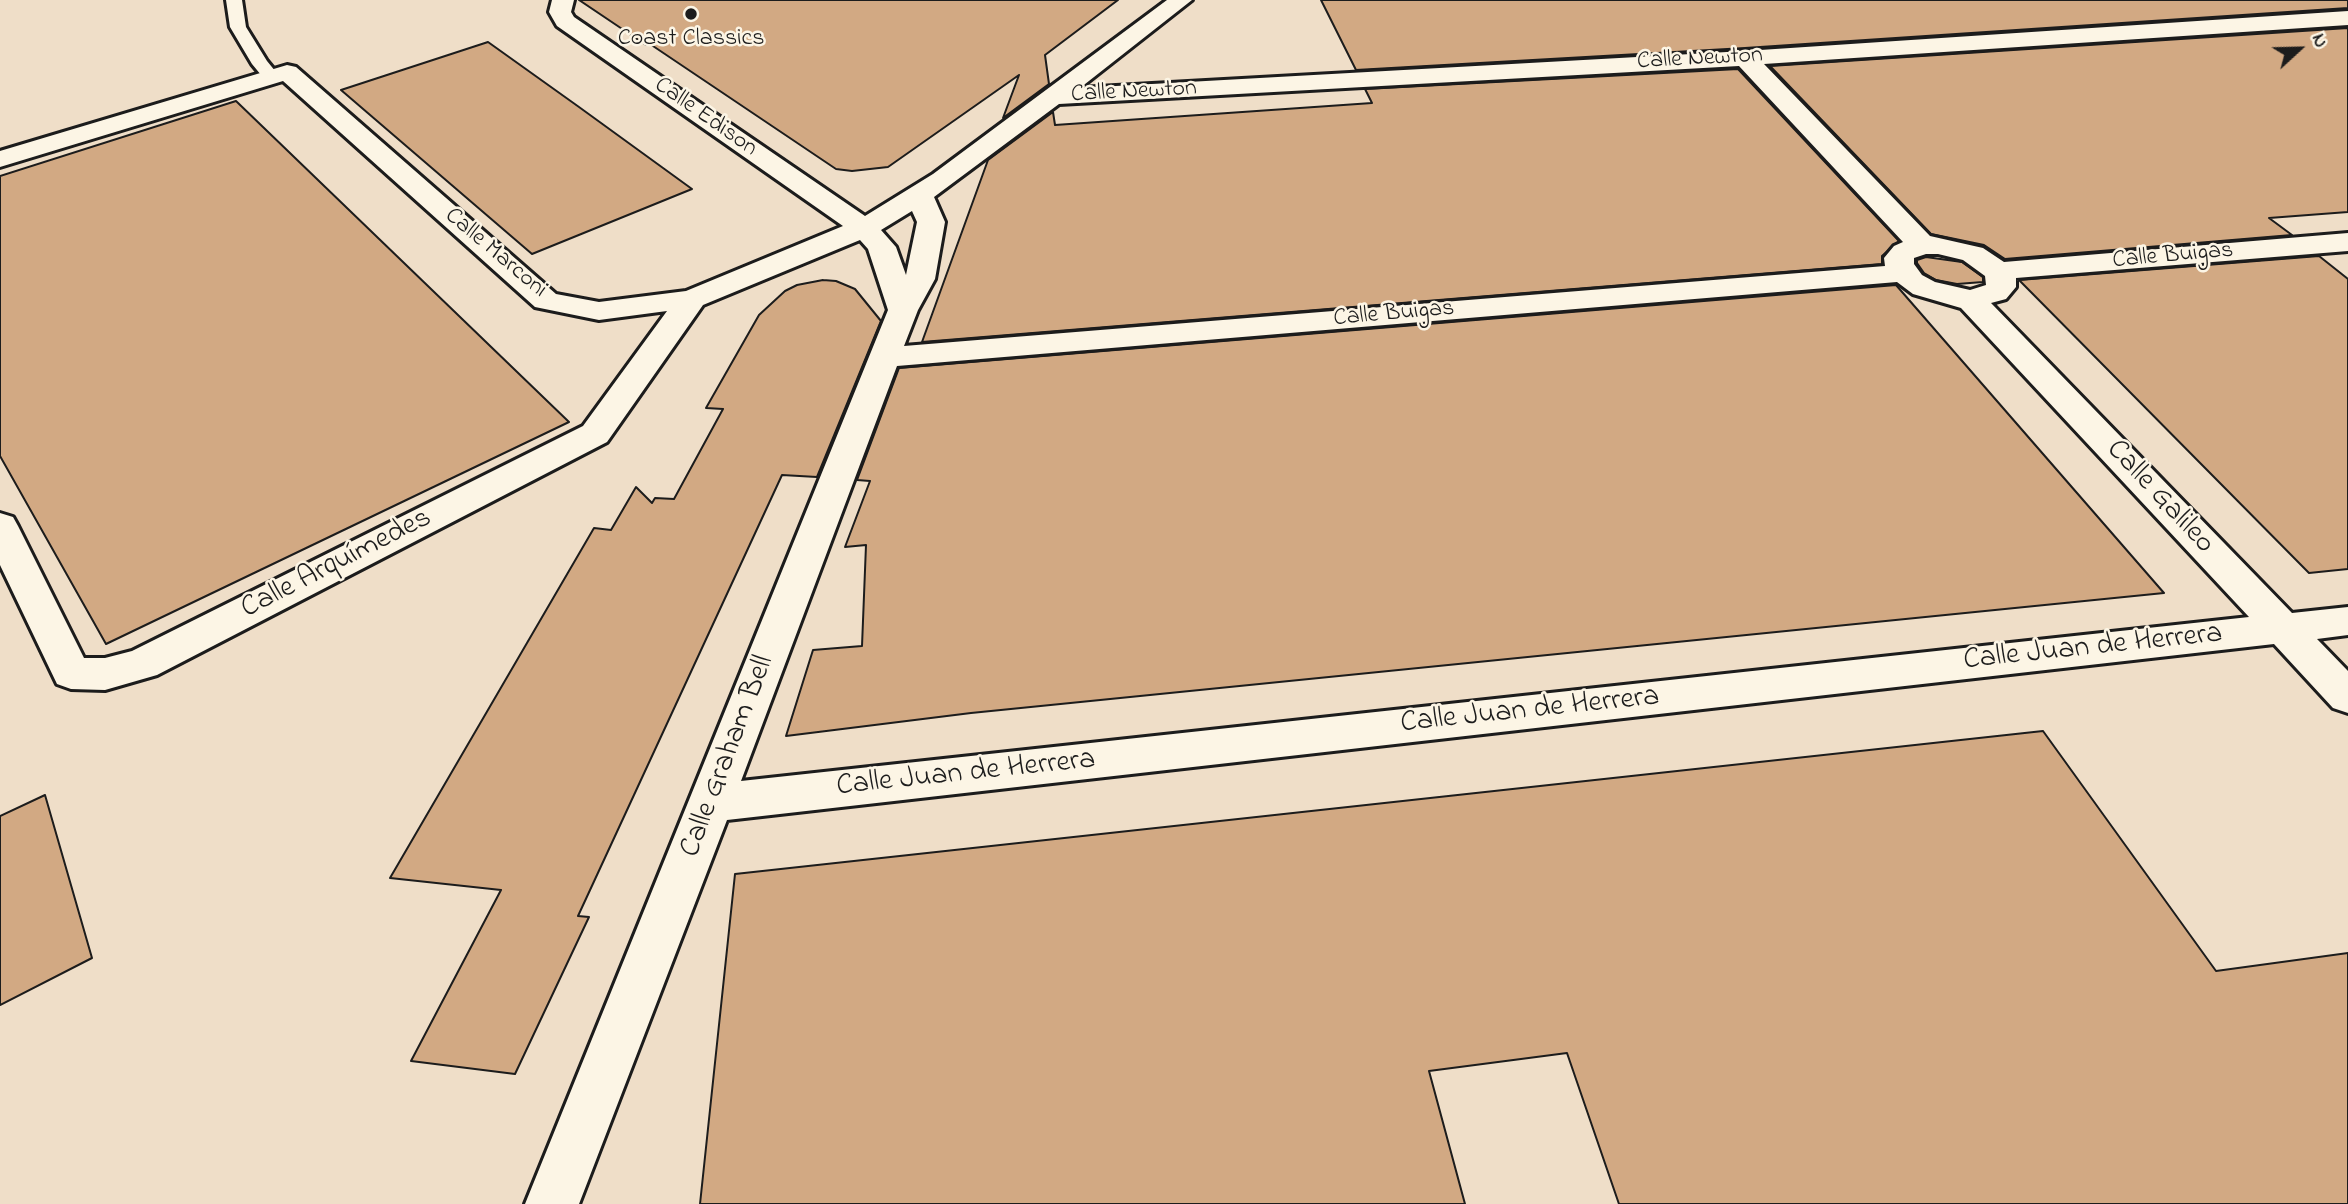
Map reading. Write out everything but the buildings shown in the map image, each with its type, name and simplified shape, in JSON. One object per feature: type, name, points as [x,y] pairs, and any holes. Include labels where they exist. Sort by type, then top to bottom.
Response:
[{"type":"street","name":"Calle Edison","points":[[563,0],[560,12],[565,21],[864,228]]},
{"type":"street","points":[[903,310],[882,247],[864,228],[943,180],[1181,0]]},
{"type":"street","name":"Calle Newton","points":[[1053,97],[1745,58],[2348,18]]},
{"type":"street","points":[[1745,58],[1922,245]]},
{"type":"street","points":[[0,159],[279,74]]},
{"type":"street","name":"Calle Marconi","points":[[279,74],[546,301],[599,311],[692,299],[864,228]]},
{"type":"street","name":"Calle Graham Bell","points":[[552,1204],[712,803],[884,357],[903,310],[920,279],[931,222],[919,195]]},
{"type":"street","name":"Calle Buigas","points":[[1998,271],[2348,242]]},
{"type":"street","points":[[1939,245],[1965,251],[1988,262],[1998,271],[2002,280],[2001,287],[1995,293],[1970,299],[1947,296],[1924,288],[1903,273],[1899,258],[1912,248],[1939,245]]},
{"type":"street","name":"Calle Buigas","points":[[884,357],[1903,273]]},
{"type":"street","name":"Calle Arquímedes","points":[[0,526],[71,673],[105,674],[143,664],[595,434],[692,299]]},
{"type":"street","name":"Calle Galileo","points":[[1970,299],[2348,697]]},
{"type":"street","name":"Calle Juan de Herrera","points":[[712,803],[2348,621]]},
{"type":"lane","points":[[234,0],[238,27],[260,64],[279,74]]},
{"type":"shaded area","points":[[0,0],[2348,0],[2348,1204],[0,1204]]},
{"type":"place","name":"Coast Classics","points":[[691,14]]}]
